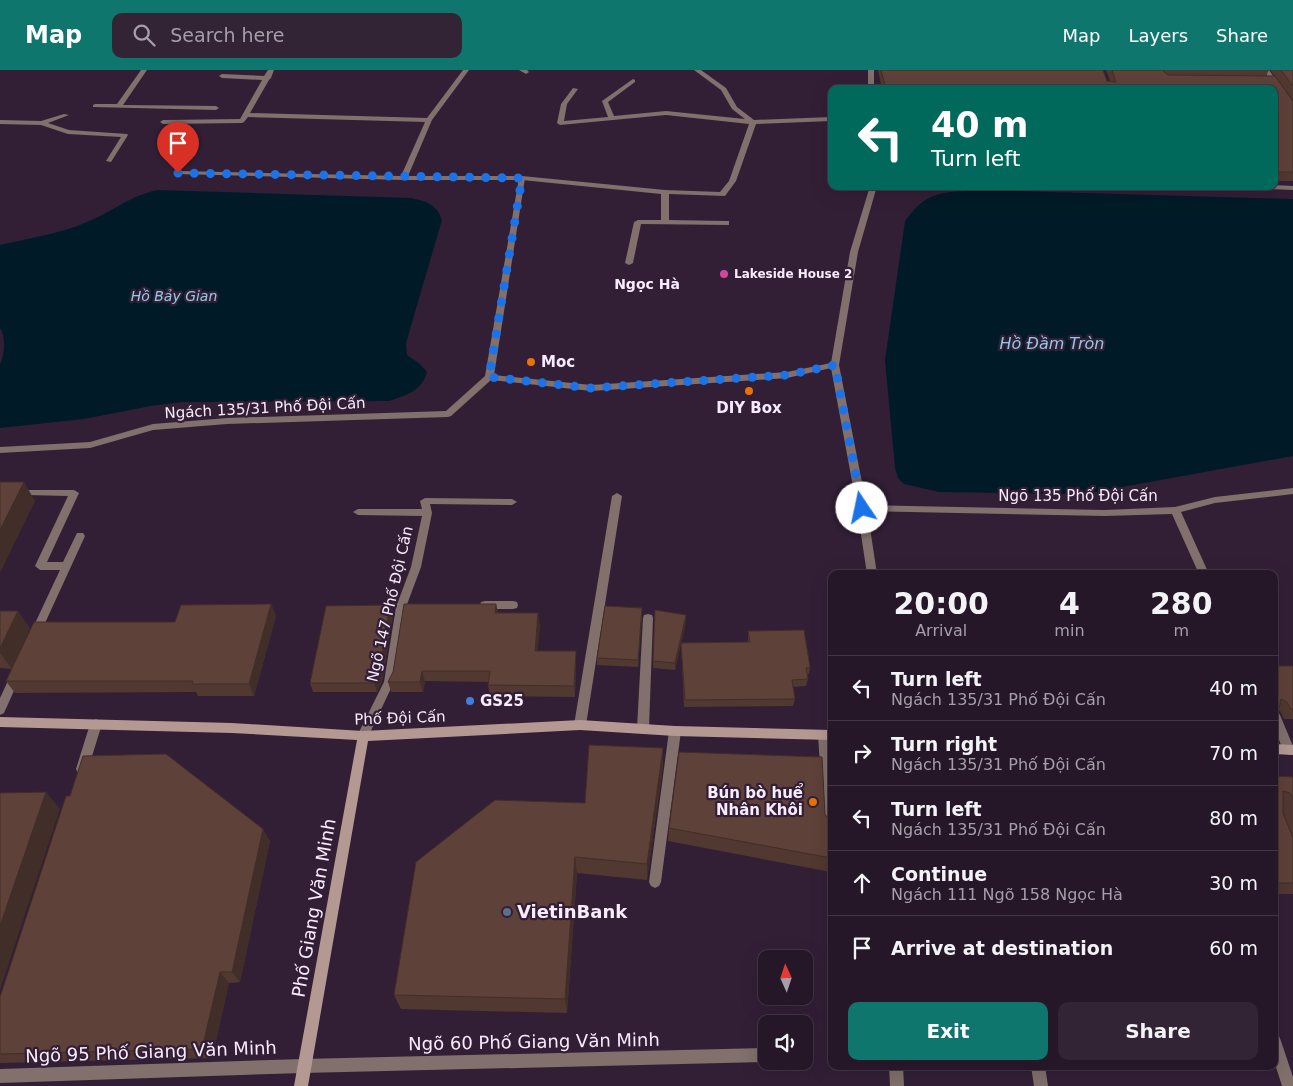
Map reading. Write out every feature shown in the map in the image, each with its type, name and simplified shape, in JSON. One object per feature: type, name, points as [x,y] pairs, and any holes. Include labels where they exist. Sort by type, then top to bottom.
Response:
[{"type":"street","points":[[118,106],[144,70]]},
{"type":"street","points":[[163,122],[242,121],[272,70]]},
{"type":"street","points":[[404,178],[429,120],[459,82],[466,70]]},
{"type":"street","points":[[697,70],[724,89],[734,108],[753,122]]},
{"type":"street","points":[[871,70],[871,85]]},
{"type":"street","points":[[1266,70],[1276,85]]},
{"type":"street","points":[[222,76],[268,78]]},
{"type":"street","points":[[1262,80],[1272,80]]},
{"type":"street","points":[[612,119],[605,101],[633,81]]},
{"type":"street","points":[[1278,88],[1293,108]]},
{"type":"street","points":[[575,89],[564,104],[560,123],[666,113],[753,122],[828,119]]},
{"type":"street","points":[[95,106],[216,108]]},
{"type":"street","points":[[42,123],[66,114]]},
{"type":"street","points":[[246,115],[429,120]]},
{"type":"street","points":[[0,122],[42,123],[68,132],[125,135],[109,161]]},
{"type":"street","points":[[178,173],[404,178],[522,178],[665,192],[722,194],[732,180],[753,122]]},
{"type":"street","points":[[522,178],[489,377],[590,388],[787,375],[835,365]]},
{"type":"street","points":[[1278,187],[1293,188]]},
{"type":"street","points":[[871,570],[862,508],[835,365],[854,252],[873,190]]},
{"type":"street","points":[[665,192],[665,222]]},
{"type":"street","points":[[629,263],[638,222],[726,223]]},
{"type":"street","name":"Ngách 135/31 Phố Đội Cấn","points":[[0,450],[90,445],[153,427],[228,421],[448,414],[489,377]]},
{"type":"street","name":"Ngõ 135 Phố Đội Cấn","points":[[862,508],[1104,513],[1175,510],[1215,500],[1293,491]]},
{"type":"street","points":[[29,493],[74,493],[40,566],[67,566]]},
{"type":"street","points":[[580,725],[617,496]]},
{"type":"street","name":"Ngõ 147 Phố Đội Cấn","points":[[363,736],[389,682],[427,513],[425,500],[512,502]]},
{"type":"street","points":[[1175,510],[1202,570]]},
{"type":"street","points":[[358,512],[427,513]]},
{"type":"street","points":[[32,640],[80,536]]},
{"type":"street","points":[[476,606],[512,605]]},
{"type":"street","points":[[643,728],[648,618]]},
{"type":"street","points":[[40,623],[56,623]]},
{"type":"street","points":[[0,710],[20,667]]},
{"type":"street","name":"Phố Đội Cấn","points":[[0,722],[232,728],[363,736],[580,725],[828,735]]},
{"type":"street","points":[[1278,723],[1291,750],[1278,749]]},
{"type":"street","points":[[78,781],[96,724]]},
{"type":"street","points":[[655,882],[675,730]]},
{"type":"street","name":"Phố Giang Văn Minh","points":[[301,1086],[303,1066],[363,736]]},
{"type":"street","points":[[1278,1053],[1289,1086]]},
{"type":"street","name":"Ngõ 60 Phố Giang Văn Minh","points":[[303,1066],[758,1055]]},
{"type":"street","name":"Ngõ 95 Phố Giang Văn Minh","points":[[0,1076],[303,1066]]},
{"type":"street","points":[[896,1070],[897,1086]]},
{"type":"street","points":[[1039,1070],[1041,1086]]},
{"type":"water","name":"Hồ Bảy Gian","points":[[158,190],[410,198],[430,204],[437,210],[442,220],[406,343],[407,355],[420,364],[427,372],[421,384],[408,394],[389,401],[182,402],[84,419],[0,428],[0,364],[4,346],[0,328],[0,245],[55,233],[76,226],[148,192]]},
{"type":"water","name":"Hồ Đầm Tròn","points":[[980,190],[1293,199],[1293,456],[1095,492],[1066,494],[939,492],[904,484],[898,478],[895,468],[885,360],[905,221],[921,203],[929,198],[947,193]]},
{"type":"building","points":[[881,70],[1103,70],[1107,81],[1116,82],[1112,70],[1164,70],[1168,75],[1275,76],[1293,101],[1293,172],[1278,172],[1278,85],[885,85]]},
{"type":"building","points":[[1281,70],[1293,70],[1293,86]]},
{"type":"building","points":[[0,482],[24,482],[0,530]]},
{"type":"building","points":[[271,604],[249,684],[192,684],[193,681],[6,681],[34,622],[175,622],[181,605]]},
{"type":"building","points":[[404,604],[496,604],[495,613],[538,613],[535,651],[576,651],[574,686],[488,685],[490,671],[422,671],[420,682],[388,682],[393,672]]},
{"type":"building","points":[[390,605],[379,672],[374,683],[310,683],[326,606]]},
{"type":"building","points":[[605,606],[642,608],[638,660],[597,658]]},
{"type":"building","points":[[655,610],[686,615],[675,663],[653,661]]},
{"type":"building","points":[[0,611],[18,611],[0,648]]},
{"type":"building","points":[[804,630],[810,667],[806,668],[808,679],[792,680],[795,699],[685,700],[681,643],[750,642],[748,631]]},
{"type":"building","points":[[1278,666],[1293,666],[1293,709],[1291,709],[1287,702],[1281,699],[1279,709]]},
{"type":"building","points":[[589,745],[663,748],[647,864],[575,857],[565,999],[394,995],[416,862],[495,800],[585,803]]},
{"type":"building","points":[[679,752],[822,757],[825,814],[828,818],[828,857],[669,828]]},
{"type":"building","points":[[166,754],[263,829],[232,972],[220,972],[202,1049],[0,1054],[0,997],[66,796],[70,796],[83,756]]},
{"type":"building","points":[[1278,776],[1293,777],[1293,799],[1290,793],[1283,791],[1283,813],[1293,838],[1293,883],[1278,883]]},
{"type":"building","points":[[46,792],[0,926],[0,793]]},
{"type":"place","name":"Lakeside House 2","points":[[724,274]]},
{"type":"place","name":"Moc","points":[[531,362]]},
{"type":"place","name":"DIY Box","points":[[749,391]]},
{"type":"place","name":"GS25","points":[[470,701]]},
{"type":"place","name":"Bún bò huể Nhân Khôi","points":[[813,802]]},
{"type":"place","name":"VietinBank","points":[[507,912]]},
{"type":"district","name":"Ngọc Hà","points":[[647,284]]},
{"type":"route","points":[[178,173],[404,178],[522,178],[489,377],[590,388],[787,375],[835,365],[862,508]]}]
